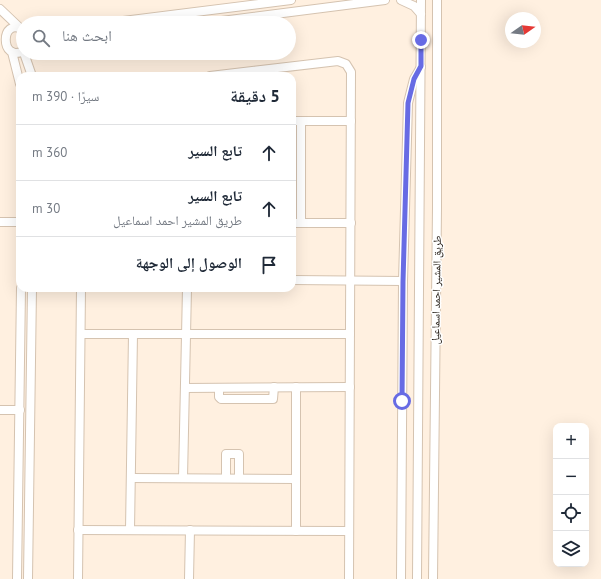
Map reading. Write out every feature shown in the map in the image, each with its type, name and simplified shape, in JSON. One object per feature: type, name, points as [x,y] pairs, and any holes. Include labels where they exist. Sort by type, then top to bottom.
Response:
[{"type":"street","points":[[178,16],[246,3],[291,0]]},
{"type":"street","points":[[260,16],[385,0]]},
{"type":"street","points":[[401,0],[414,6],[421,14]]},
{"type":"street","name":"طريق المشير احمد اسماعيل","points":[[417,579],[421,0]]},
{"type":"street","name":"طريق المشير احمد اسماعيل","points":[[433,579],[437,208],[437,0]]},
{"type":"street","points":[[0,9],[16,24]]},
{"type":"street","points":[[3,43],[5,33],[9,29],[16,28]]},
{"type":"street","points":[[0,34],[3,43],[8,50],[16,53]]},
{"type":"street","points":[[12,52],[17,72]]},
{"type":"street","points":[[27,60],[31,72]]},
{"type":"street","points":[[261,72],[338,61],[346,64],[351,72],[349,579]]},
{"type":"street","points":[[401,579],[403,282],[408,103],[414,79],[421,66]]},
{"type":"street","points":[[351,121],[296,121],[296,223],[351,223]]},
{"type":"street","points":[[0,222],[16,222]]},
{"type":"street","points":[[296,280],[403,282]]},
{"type":"street","points":[[17,579],[21,292]]},
{"type":"street","points":[[28,579],[32,292]]},
{"type":"street","points":[[78,579],[82,292]]},
{"type":"street","points":[[183,478],[187,292]]},
{"type":"street","points":[[81,334],[350,334]]},
{"type":"street","points":[[130,530],[133,334]]},
{"type":"street","points":[[219,388],[219,397],[221,399],[273,399],[274,387]]},
{"type":"street","points":[[296,387],[296,531]]},
{"type":"street","points":[[185,388],[350,387]]},
{"type":"street","points":[[0,410],[20,410]]},
{"type":"street","points":[[226,478],[226,454],[239,454],[239,478]]},
{"type":"street","points":[[131,478],[296,479]]},
{"type":"street","points":[[78,530],[349,531]]},
{"type":"street","points":[[189,579],[190,530]]},
{"type":"route","points":[[402,401],[403,282],[408,103],[414,79],[421,66],[421,40]]}]
